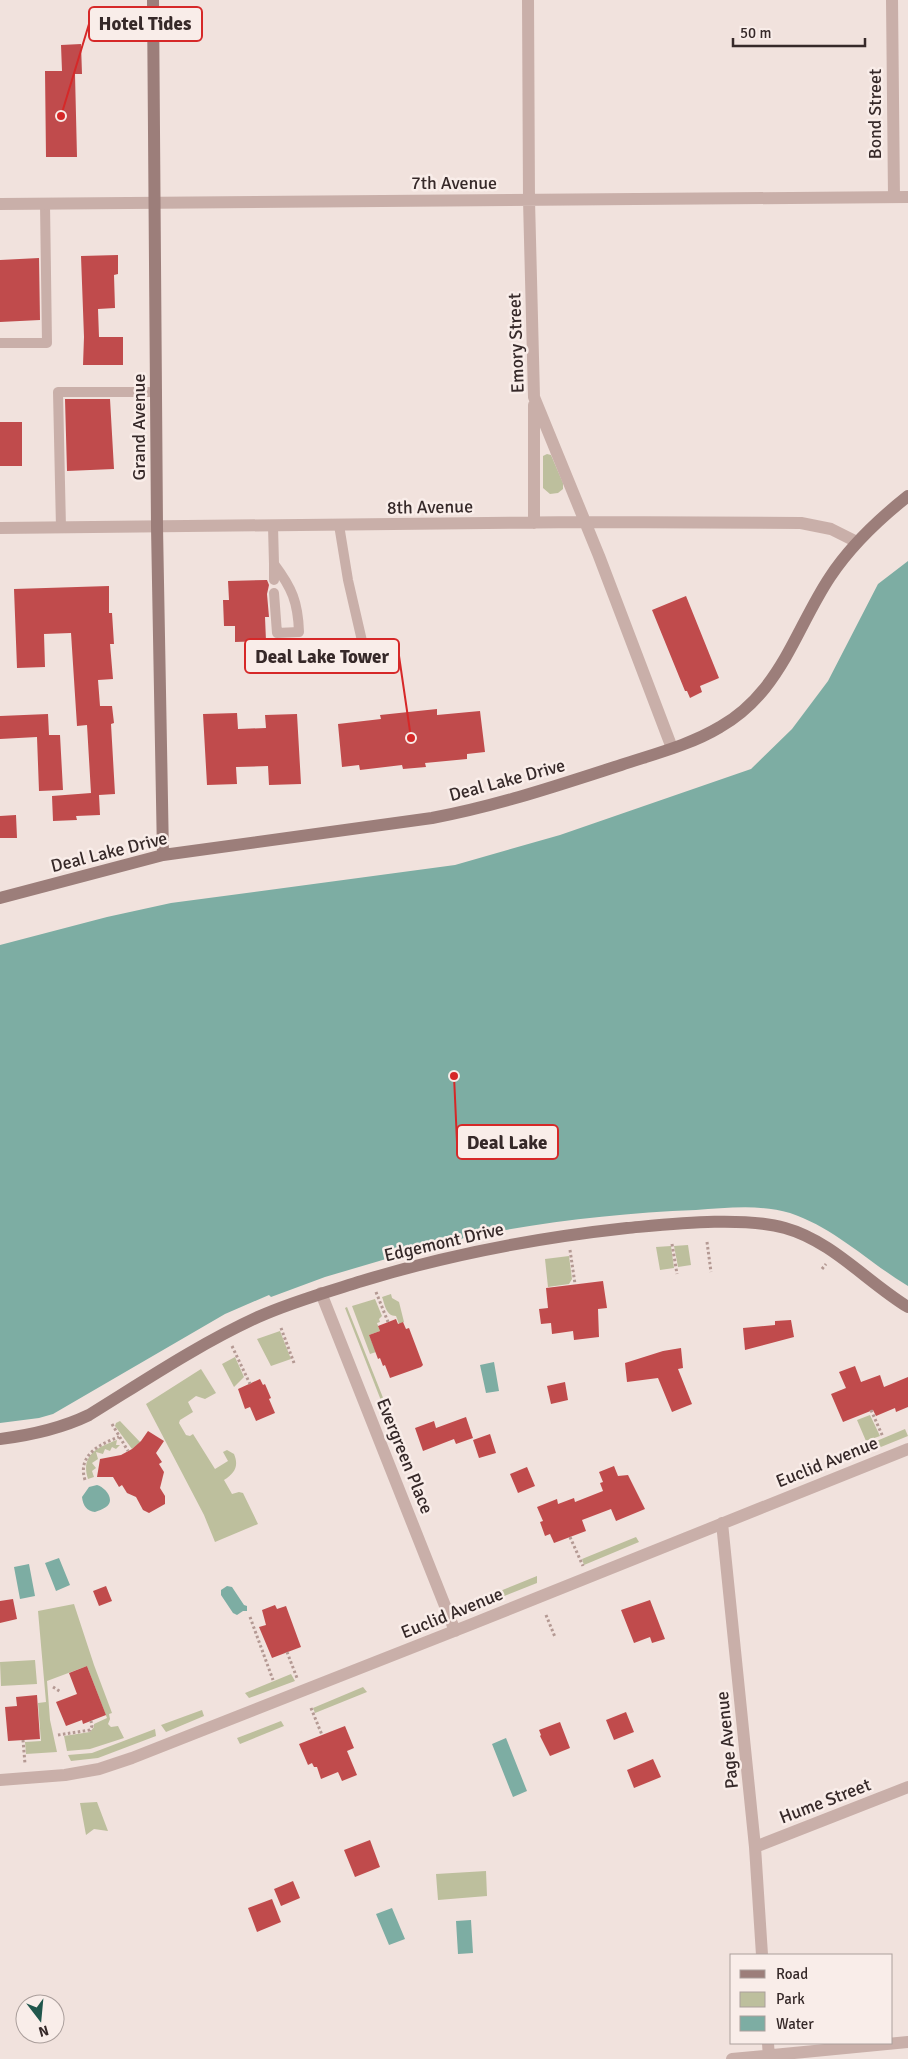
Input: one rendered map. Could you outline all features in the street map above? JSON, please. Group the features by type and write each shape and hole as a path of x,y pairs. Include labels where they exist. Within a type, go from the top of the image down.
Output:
{"street":[{"name":"Grand Avenue","path":"153,0 157,527 163,854"},
{"name":"Emory Street","path":"528,0 529,200 534,397 672,748"},
{"name":"Bond Street","path":"892,0 894,197"},
{"name":"7th Avenue","path":"0,204 908,197"},
{"path":"534,397 534,523"},
{"name":"Deal Lake Drive","path":"0,898 163,854 432,818 472,810 529,795 672,748 721,727 756,699 790,651 830,577 857,542 889,511 908,496"},
{"name":"8th Avenue","path":"0,528 584,522 801,523 831,529 857,542"},
{"name":"Edgemont Drive","path":"0,1438 30,1436 70,1424 89,1415 201,1346 260,1316 321,1294 440,1259 524,1242 643,1226 721,1222 761,1223 787,1229 816,1242 892,1297 908,1306"},
{"name":"Evergreen Place","path":"321,1294 455,1631"},
{"name":"Euclid Avenue","path":"0,1780 65,1775 99,1769 132,1758 455,1631 908,1449"},
{"name":"Page Avenue","path":"722,1523 755,1846 762,1954"},
{"name":"Hume Street","path":"755,1846 908,1787"},
{"path":"893,2044 908,2042"},
{"path":"768,2044 769,2058"},
{"path":"732,2059 769,2058 891,2044"}],"lane":[{"path":"0,343 47,343 45,204"},
{"path":"61,528 58,392 157,392"},
{"path":"339,525 348,580 368,667"},
{"path":"272,526 274,580"},
{"path":"274,564 286,580 298,609 299,632 277,633 274,593"}],"path":[{"path":"707,1242 711,1272"},
{"path":"672,1244 677,1274"},
{"path":"570,1250 576,1284"},
{"path":"376,1292 388,1322"},
{"path":"281,1328 294,1362"},
{"path":"232,1346 250,1384"},
{"path":"871,1410 883,1437"},
{"path":"112,1424 128,1451"},
{"path":"85,1480 84,1465 88,1455 100,1445 119,1437"},
{"path":"570,1537 587,1578"},
{"path":"546,1615 555,1637"},
{"path":"250,1617 273,1680"},
{"path":"258,1639 263,1637"},
{"path":"287,1652 297,1679"},
{"path":"53,1687 61,1692"},
{"path":"311,1708 322,1735"},
{"path":"58,1735 90,1730 92,1726 91,1721"},
{"path":"23,1740 25,1765"}],"green space":[{"path":"551,455 563,483 563,489 558,493 550,494 543,488 543,456"},
{"path":"688,1245 691,1265 678,1267 674,1246"},
{"path":"671,1246 674,1268 660,1270 656,1247"},
{"path":"569,1256 572,1279 569,1284 548,1287 545,1259"},
{"path":"391,1294 392,1298 399,1302 404,1322 399,1324 396,1316 388,1312 382,1297"},
{"path":"375,1299 382,1316 379,1319 380,1322 377,1323 380,1331 369,1335 376,1352 370,1354 352,1306"},
{"path":"347,1307 399,1438 396,1439 345,1308"},
{"path":"280,1331 291,1359 271,1366 257,1339"},
{"path":"235,1357 244,1377 234,1387 222,1364"},
{"path":"201,1369 216,1393 205,1399 196,1396 188,1402 193,1412 180,1420 179,1423 186,1435 190,1436 193,1434 215,1469 228,1461 223,1452 227,1450 234,1454 235,1469 224,1480 232,1494 243,1493 258,1524 215,1542 204,1515 146,1404"},
{"path":"870,1415 880,1436 866,1441 857,1420"},
{"path":"120,1421 140,1442 132,1449 115,1426"},
{"path":"905,1429 908,1436 871,1451 867,1445"},
{"path":"117,1440 116,1445 120,1445 116,1449 112,1447 110,1451 105,1449 103,1454 96,1452 98,1459 92,1463 96,1468 92,1471 94,1477 88,1479 86,1464 92,1453"},
{"path":"636,1537 639,1542 584,1565 582,1559"},
{"path":"537,1576 537,1583 474,1608 465,1605"},
{"path":"74,1604 112,1713 109,1714 108,1724 111,1727 118,1726 124,1738 90,1749 67,1751 64,1736 90,1732 94,1724 107,1718 87,1666 47,1681 50,1720 57,1752 26,1754 25,1742 41,1741 38,1703 46,1702 38,1611"},
{"path":"35,1660 37,1684 1,1686 0,1662"},
{"path":"291,1674 295,1681 249,1698 245,1693"},
{"path":"363,1687 367,1692 315,1713 313,1708"},
{"path":"202,1710 204,1716 166,1732 161,1725"},
{"path":"281,1721 284,1726 240,1744 237,1738"},
{"path":"155,1729 156,1736 98,1758 71,1761 68,1755 92,1753"},
{"path":"97,1802 108,1831 94,1829 86,1835 80,1803"},
{"path":"486,1871 487,1896 438,1900 436,1874"}],"water":[{"path":"908,561 908,1286 822,1227 806,1219 779,1210 743,1207 578,1219 462,1238 424,1247 386,1257 386,1259 325,1277 271,1297 269,1295 225,1314 53,1414 39,1418 0,1423 0,945 107,917 171,903 455,865 560,835 751,769 792,729 828,681 878,584"},
{"path":"494,1362 499,1391 486,1393 480,1365"},
{"path":"97,1485 106,1491 110,1501 106,1507 95,1512 86,1508 82,1497 89,1487"},
{"path":"59,1558 70,1585 56,1591 45,1563"},
{"path":"29,1564 35,1596 20,1599 14,1567"},
{"path":"227,1586 232,1587 244,1605 247,1606 247,1611 237,1615 233,1613 221,1595 221,1590"},
{"path":"506,1738 527,1791 513,1797 492,1744"},
{"path":"392,1908 405,1939 389,1945 376,1914"},
{"path":"471,1920 473,1953 458,1954 456,1921"}],"building":[{"path":"81,44 82,74 75,74 77,157 46,157 45,71 62,71 61,45"},
{"path":"118,255 118,274 114,275 115,308 98,309 99,337 123,337 123,365 83,365 84,337 81,256"},
{"path":"39,258 40,320 0,322 0,260"},
{"path":"65,399 110,399 114,469 67,471"},
{"path":"0,422 22,422 22,466 0,466"},
{"path":"267,580 269,585 267,594 269,617 265,617 266,641 235,642 235,626 224,626 223,600 229,600 228,581"},
{"path":"109,586 109,613 112,613 114,644 110,644 113,679 98,680 100,706 112,706 114,723 111,724 115,794 99,795 100,815 76,816 77,820 53,821 52,796 91,793 87,725 77,726 71,633 44,634 45,667 17,668 14,589"},
{"path":"686,596 719,678 700,686 702,692 690,698 687,691 685,691 652,610"},
{"path":"437,709 437,715 480,711 485,752 467,754 467,759 425,763 426,767 403,769 402,765 360,770 359,765 342,767 338,724 381,719 380,715"},
{"path":"237,713 238,729 266,728 265,715 297,714 301,784 269,785 268,766 236,767 237,784 207,785 203,714"},
{"path":"48,714 49,735 60,735 63,790 39,791 37,737 0,739 0,716"},
{"path":"16,815 17,838 0,838 0,816"},
{"path":"603,1281 607,1308 598,1309 599,1337 574,1340 573,1331 552,1334 551,1323 541,1324 539,1309 548,1308 546,1288"},
{"path":"396,1319 398,1324 403,1322 406,1329 409,1328 423,1365 390,1378 385,1365 383,1366 380,1358 378,1359 369,1335 380,1331 378,1326"},
{"path":"791,1320 794,1337 745,1350 743,1328 775,1325 775,1321"},
{"path":"681,1348 683,1368 678,1369 692,1404 672,1412 658,1378 627,1382 625,1363 663,1351"},
{"path":"855,1366 861,1382 880,1375 884,1387 908,1377 908,1407 896,1412 895,1408 876,1416 873,1410 843,1422 831,1394 846,1388 839,1372"},
{"path":"260,1379 263,1385 265,1384 275,1413 256,1421 250,1407 245,1409 238,1389"},
{"path":"565,1382 568,1400 551,1404 547,1386"},
{"path":"466,1417 473,1438 456,1444 454,1439 423,1451 415,1428 434,1421 436,1428"},
{"path":"148,1431 164,1441 156,1453 162,1462 159,1464 164,1472 160,1488 165,1496 165,1504 149,1513 143,1510 136,1497 127,1493 122,1485 119,1487 113,1477 97,1477 100,1459 121,1455 132,1449"},
{"path":"490,1434 496,1453 479,1458 473,1440"},
{"path":"614,1466 618,1476 628,1475 645,1509 616,1521 611,1509 582,1520 586,1531 554,1543 550,1534 545,1536 540,1522 543,1521 537,1507 557,1499 558,1504 574,1498 575,1502 603,1491 600,1483 603,1482 599,1472"},
{"path":"527,1467 535,1486 518,1493 510,1474"},
{"path":"106,1586 112,1601 99,1606 93,1591"},
{"path":"13,1599 17,1619 0,1623 0,1601"},
{"path":"650,1600 665,1639 652,1643 650,1637 634,1643 621,1610"},
{"path":"275,1605 277,1609 286,1606 301,1647 272,1658 259,1627 266,1625 262,1610"},
{"path":"87,1666 106,1715 83,1724 82,1720 66,1726 56,1702 77,1694 69,1673"},
{"path":"37,1695 40,1739 8,1741 5,1707 17,1706 16,1697"},
{"path":"626,1712 634,1732 614,1740 606,1720"},
{"path":"560,1722 570,1748 550,1756 539,1730"},
{"path":"345,1726 354,1748 347,1751 357,1775 342,1781 338,1772 321,1779 317,1767 314,1767 312,1763 308,1765 299,1744"},
{"path":"653,1759 661,1777 634,1788 627,1770"},
{"path":"370,1840 380,1867 355,1877 344,1850"},
{"path":"293,1881 300,1898 281,1906 274,1889"},
{"path":"272,1899 281,1922 257,1932 248,1908"}],"place":[{"name":"Hotel Tides","path":"61,116"},
{"name":"Deal Lake Tower","path":"411,738"},
{"name":"Deal Lake","path":"454,1076"}]}
